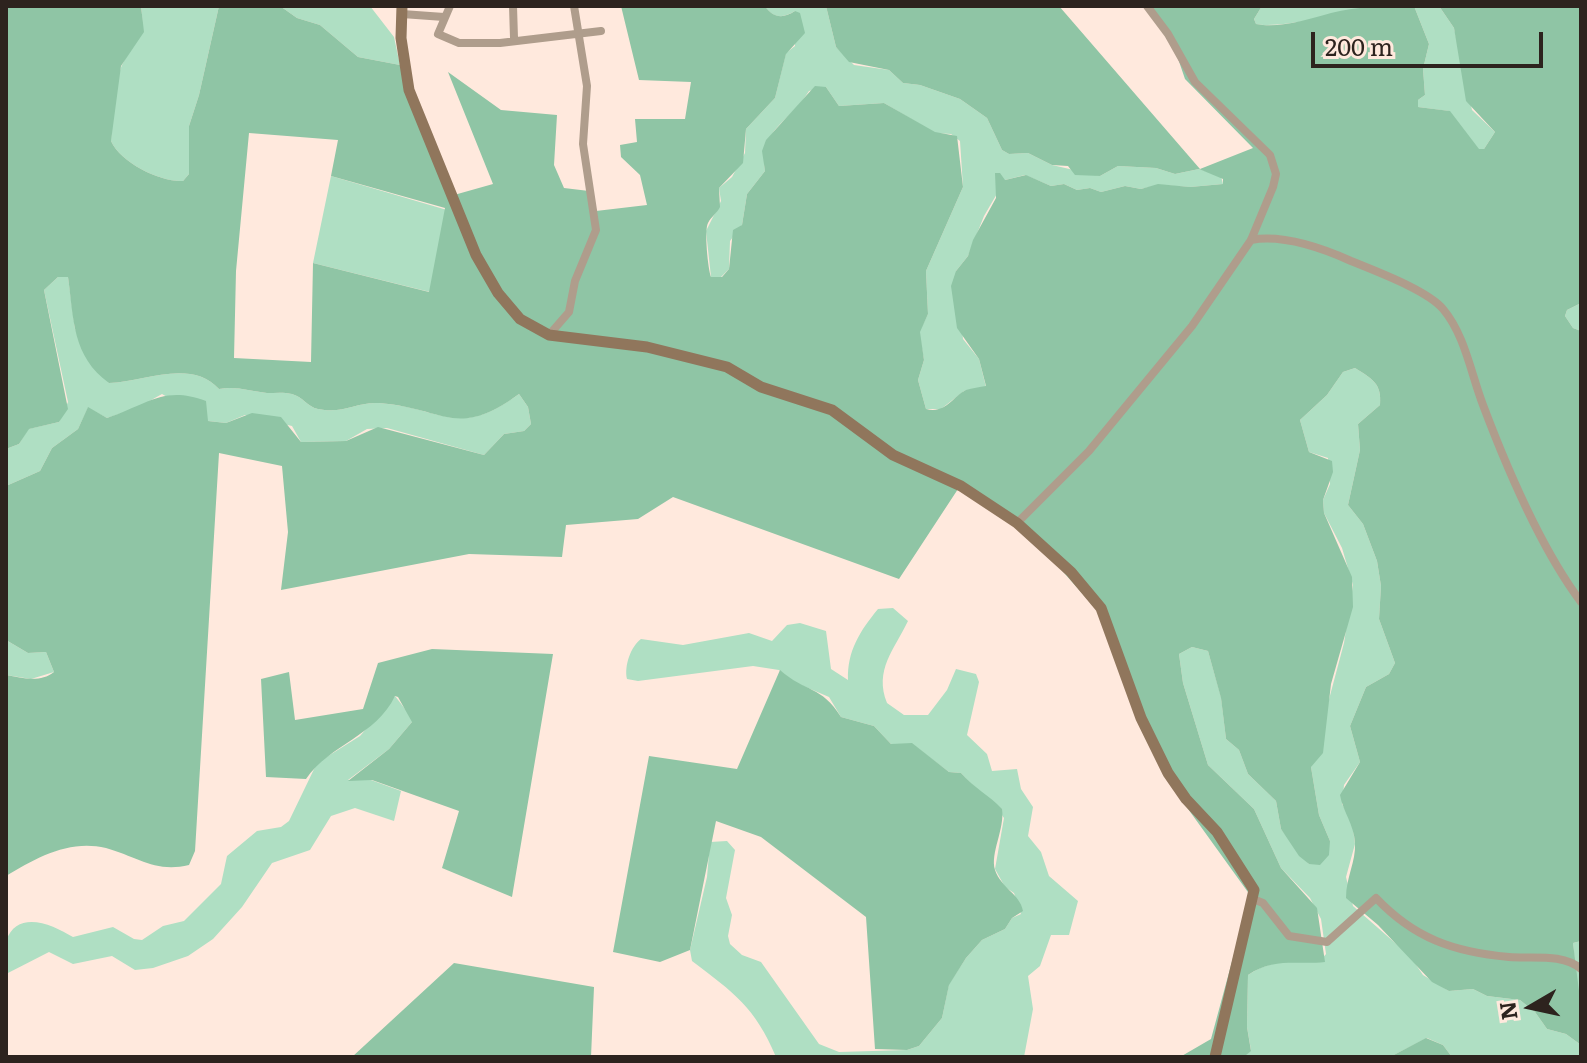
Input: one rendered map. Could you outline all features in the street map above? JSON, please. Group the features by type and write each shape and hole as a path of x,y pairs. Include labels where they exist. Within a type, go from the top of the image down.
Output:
{"street":[{"path":"450,6 438,34 459,43 500,43 514,38 580,36 601,31"},
{"path":"513,6 514,38"},
{"path":"549,335 569,312 575,281 596,230 583,144 587,86 574,6"},
{"path":"1017,523 1089,451 1192,326 1251,240 1273,187 1275,164 1270,155 1195,82 1160,21 1147,6"},
{"path":"444,17 402,10 405,78 476,255 498,293 520,319 549,335 647,347 727,367 761,387 832,410 893,455 961,486 1017,523 1071,572 1101,608 1141,718 1168,773 1217,832 1252,886 1253,899 1215,1057"},
{"path":"1251,240 1293,242 1329,251 1442,308 1466,356 1483,406 1516,480 1562,576 1581,602"},
{"path":"1253,899 1263,903 1289,936 1327,942 1376,898 1400,923 1435,942 1507,957 1561,959 1581,969"}],"green space":[{"path":"6,6 141,6 144,32 121,66 111,141 123,157 153,175 183,181 189,174 189,126 219,6 280,6 297,18 320,25 358,57 400,65 454,195 493,184 448,72 501,110 557,115 554,165 564,188 589,191 596,211 647,205 640,175 621,157 620,145 637,142 635,119 685,119 691,82 639,80 621,6 765,6 778,16 795,11 800,13 805,33 786,54 775,98 746,129 743,163 719,188 720,207 707,227 711,277 722,277 729,269 733,230 742,225 747,194 765,171 762,151 766,140 815,86 826,87 839,106 884,103 935,132 957,136 963,187 926,271 928,314 920,332 924,360 918,380 926,409 933,410 944,407 966,390 986,386 979,359 957,328 951,286 996,198 995,173 1000,173 1005,180 1026,175 1051,186 1064,184 1077,190 1090,188 1101,192 1125,186 1141,189 1158,184 1190,187 1223,184 1223,179 1199,169 1175,174 1156,168 1118,166 1100,176 1075,175 1068,166 1052,165 1028,153 1009,154 1002,150 987,118 960,99 920,85 903,83 889,70 849,62 836,47 826,6 1059,6 1200,169 1253,148 1185,79 1169,32 1146,6 1262,6 1254,19 1256,24 1274,25 1351,9 1414,6 1429,44 1423,69 1425,95 1418,100 1418,107 1450,111 1479,149 1484,149 1495,132 1466,101 1454,28 1439,6 1581,6 1581,303 1567,310 1565,316 1573,328 1581,331 1581,941 1573,943 1581,1007 1581,1045 1566,1034 1547,1029 1535,1012 1520,1000 1487,996 1473,989 1449,991 1432,982 1378,925 1346,898 1355,843 1340,795 1360,762 1350,726 1366,687 1389,674 1395,663 1379,619 1381,586 1377,561 1363,524 1348,505 1360,450 1358,424 1380,405 1377,387 1355,368 1343,372 1327,395 1300,420 1309,452 1332,461 1333,472 1323,500 1324,513 1352,577 1353,607 1331,684 1323,753 1311,767 1319,815 1330,841 1329,855 1320,865 1309,864 1299,856 1281,829 1276,801 1248,774 1239,750 1226,739 1221,698 1208,651 1192,647 1179,654 1183,683 1208,765 1254,809 1281,868 1317,908 1325,962 1276,964 1248,975 1247,1027 1251,1051 1244,1057 1180,1057 1211,1039 1250,895 1178,795 1102,616 1036,541 958,489 899,579 673,497 638,519 566,525 562,557 469,554 281,590 288,532 282,466 219,453 195,851 189,865 156,866 106,848 79,846 53,852 6,876 6,675 37,679 54,672 46,652 28,653 6,640 6,486 40,471 52,448 78,429 88,407 107,418 155,399 178,395 206,401 208,421 226,423 252,413 281,417 301,442 346,441 378,427 484,455 504,434 524,431 531,424 528,407 519,394 480,416 450,418 379,403 335,410 318,409 292,394 219,389 208,380 181,373 109,383 81,349 68,277 58,277 44,290 68,409 59,422 29,429 19,444 6,449","holes":["249,133 338,140 331,176 445,208 429,292 313,263 311,362 234,358 236,271"]},
{"path":"141,6 219,6 189,126 189,174 183,181 142,170 123,157 111,141 118,80 122,65 141,32"},
{"path":"280,6 370,6 394,37 400,65 358,57 320,25 297,18"},
{"path":"765,6 826,6 836,47 854,65 889,70 903,83 920,85 960,99 987,118 1002,150 1009,154 1028,153 1052,165 1100,176 1118,166 1156,168 1175,174 1199,169 1221,176 1223,184 1190,187 1158,185 1141,189 1125,186 1101,192 1090,188 1077,190 1064,184 1051,186 1025,175 1005,180 984,216 968,256 956,271 963,339 979,359 986,387 964,391 941,409 926,409 918,380 924,360 919,332 928,314 926,271 963,187 960,141 951,134 935,133 884,103 839,106 826,87 809,91 771,135 764,157 765,171 747,194 742,225 730,241 729,269 721,277 711,277 706,231 721,201 719,188 732,177 745,153 746,129 775,98 786,53 795,46 795,11 778,16"},
{"path":"1262,6 1374,6 1332,16 1266,25 1256,24 1254,19"},
{"path":"1414,6 1439,6 1454,28 1472,110 1495,132 1484,149 1478,149 1449,111 1418,107 1418,100 1425,95 1423,69 1429,44"},
{"path":"331,176 447,210 430,292 313,263"},
{"path":"58,277 68,277 75,329 109,383 181,373 208,380 219,389 292,394 318,409 335,410 379,403 465,418 498,408 519,394 528,407 531,424 524,431 504,434 484,455 387,428 367,429 346,441 301,442 292,426 245,415 226,423 208,421 162,394 137,408 107,418 88,408 78,429 52,448 40,471 6,486 6,449 19,444 28,429 59,422 68,402 44,290"},
{"path":"1581,303 1581,331 1573,328 1565,316 1567,310"},
{"path":"1355,368 1377,387 1380,405 1358,424 1360,450 1348,505 1363,524 1377,561 1381,586 1379,619 1395,663 1389,674 1366,687 1350,726 1360,762 1344,785 1342,804 1352,821 1355,844 1346,877 1353,906 1410,956 1423,975 1449,991 1473,989 1487,996 1520,1000 1535,1012 1547,1029 1566,1034 1581,1045 1581,1057 1452,1057 1443,1045 1427,1038 1390,1057 1244,1057 1251,1050 1247,1027 1248,975 1282,962 1319,962 1326,954 1321,919 1310,898 1281,868 1254,809 1208,765 1183,683 1179,654 1192,647 1208,651 1221,697 1226,739 1239,750 1248,774 1276,801 1281,829 1309,864 1330,841 1319,815 1311,767 1344,643 1353,585 1342,548 1324,513 1323,500 1330,484 1328,458 1309,452 1300,420 1327,395 1343,372"},
{"path":"893,608 908,621 884,670 887,703 904,715 928,715 947,690 956,669 976,674 979,682 967,735 987,754 992,771 1017,769 1021,789 1033,807 1028,836 1041,852 1049,876 1078,901 1069,935 1051,935 1040,966 1028,976 1033,1009 1024,1057 776,1057 760,1025 742,1002 692,961 690,950 707,877 710,842 727,841 735,850 726,898 732,915 728,936 730,944 742,955 761,962 819,1044 839,1052 907,1050 919,1046 942,1018 949,984 966,958 982,940 1005,929 1012,918 1021,914 1014,893 1005,887 995,869 1004,818 961,773 949,772 912,744 891,744 874,726 841,717 829,697 794,682 779,670 753,666 638,681 627,679 629,657 641,639 683,645 749,633 772,641 787,625 800,623 826,631 831,669 848,680 852,651 860,633 878,609"},
{"path":"6,640 28,653 46,652 54,672 31,679 6,675"},
{"path":"432,649 553,654 512,897 442,868 459,811 372,780 348,781 389,749 412,722 398,697 395,696 387,710 365,731 327,757 306,779 266,777 261,679 289,672 295,720 363,709 378,663"},
{"path":"780,670 827,699 841,717 874,726 891,744 912,743 949,772 961,773 1002,809 994,856 995,870 1023,911 1012,918 1005,929 982,940 966,958 949,985 942,1018 919,1046 907,1050 875,1049 866,917 761,837 716,821 690,950 660,962 613,952 649,756 737,769"},
{"path":"395,696 412,722 389,749 348,780 371,780 401,791 394,821 355,808 331,816 310,850 272,863 242,907 213,939 188,956 153,968 135,970 112,956 73,964 49,952 6,974 6,941 11,931 26,922 45,924 73,937 113,927 142,940 163,926 184,921 221,884 227,856 257,831 281,827 289,821 317,763 360,736"},
{"path":"1581,941 1581,1007 1579,1007 1573,943"},
{"path":"454,963 594,987 591,1057 352,1057"},
{"path":"1426,1038 1443,1045 1452,1057 1390,1057"}]}
